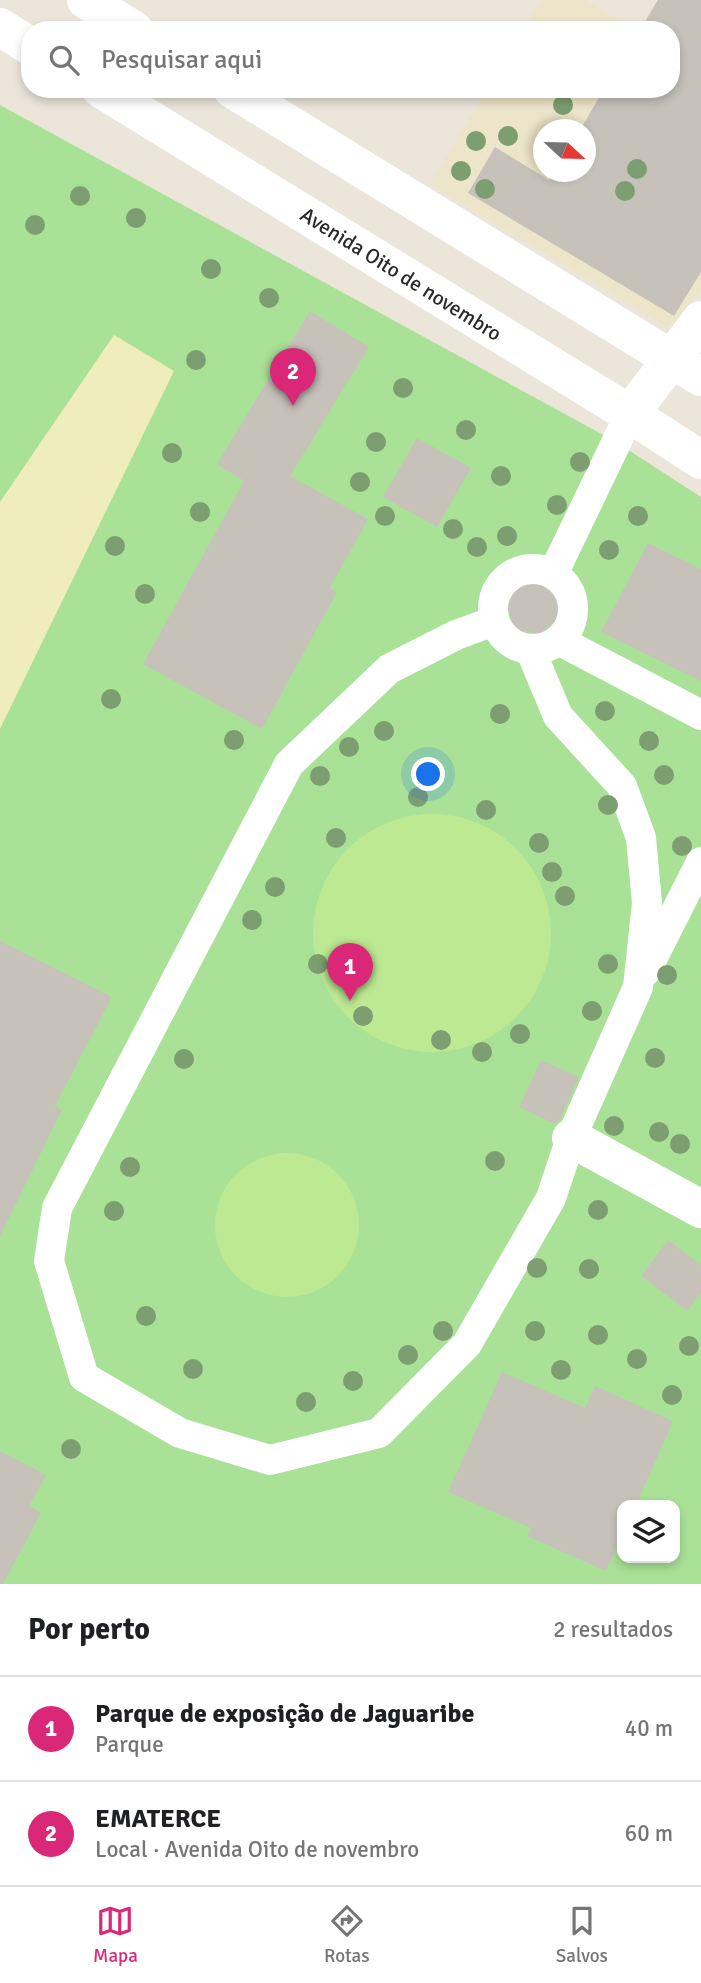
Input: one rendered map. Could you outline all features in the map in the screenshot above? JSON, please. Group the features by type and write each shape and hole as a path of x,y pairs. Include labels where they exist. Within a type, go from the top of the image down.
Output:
{"main road":[{"path":"86,0 120,21"},
{"path":"0,27 21,40"},
{"name":"Avenida Oito de novembro","path":"116,98 699,454"},
{"path":"247,98 686,367"},
{"path":"630,414 686,367 701,320"},
{"path":"571,1138 701,1209"}],"street":[{"path":"553,574 630,414"},
{"path":"537,568 553,574 565,583 572,597 573,614 568,628 558,640 545,647 530,649 515,645 503,635 494,621 493,605 497,589 508,577 522,570 537,568"},
{"path":"494,621 456,635 390,669 289,764 57,1208 49,1262 84,1377 180,1433 270,1460 379,1433 467,1343 551,1198 571,1138 638,988 701,862"},
{"path":"558,640 701,715"},
{"path":"530,649 558,716 622,786 641,838 647,903 638,988"}],"shaded area":[{"path":"541,0 585,0 620,21 528,21"},
{"path":"657,0 662,0 701,24 701,292 682,316 666,326 430,184 482,98 680,98 680,21 644,21"}],"green space":[{"path":"0,105 616,442 701,497 701,1584 0,1584"},
{"path":"420,814 444,814 467,819 488,828 508,841 524,857 546,898 551,933 549,956 542,979 524,1009 508,1025 467,1047 444,1052 420,1052 397,1047 376,1038 356,1025 340,1009 318,968 313,945 313,921 318,898 327,877 340,857 356,841 397,819"},
{"path":"287,1153 315,1159 338,1174 353,1197 359,1225 353,1253 338,1276 315,1291 287,1297 259,1291 236,1276 221,1253 215,1225 221,1197 236,1174 259,1159"}],"sand":[{"path":"114,335 174,371 0,729 0,502"}],"building":[{"path":"658,0 701,0 701,272 674,316 468,193 495,147 533,170 533,182 596,182 596,119 586,119 599,98 680,98 680,21 645,21"},
{"path":"310,311 369,347 290,476 368,519 330,588 337,592 262,729 143,664 244,481 217,464"},
{"path":"417,438 471,468 437,527 383,497"},
{"path":"648,543 701,569 701,681 601,632"},
{"path":"537,580 545,589 559,594 569,621 549,625 541,636 532,632 519,636 510,627 511,616 504,603 514,587 523,582"},
{"path":"0,941 112,997 55,1106 62,1110 0,1236"},
{"path":"541,1060 579,1077 560,1119 555,1124 519,1107"},
{"path":"668,1240 701,1265 701,1293 687,1311 641,1276"},
{"path":"502,1372 585,1408 595,1386 673,1421 638,1500 617,1500 617,1547 606,1571 527,1536 531,1528 448,1492"},
{"path":"0,1451 46,1475 29,1506 41,1513 3,1584 0,1584"}],"place":[{"name":"EMATERCE","path":"293,406"},
{"name":"Parque de exposição de Jaguaribe","path":"350,1001"}]}
